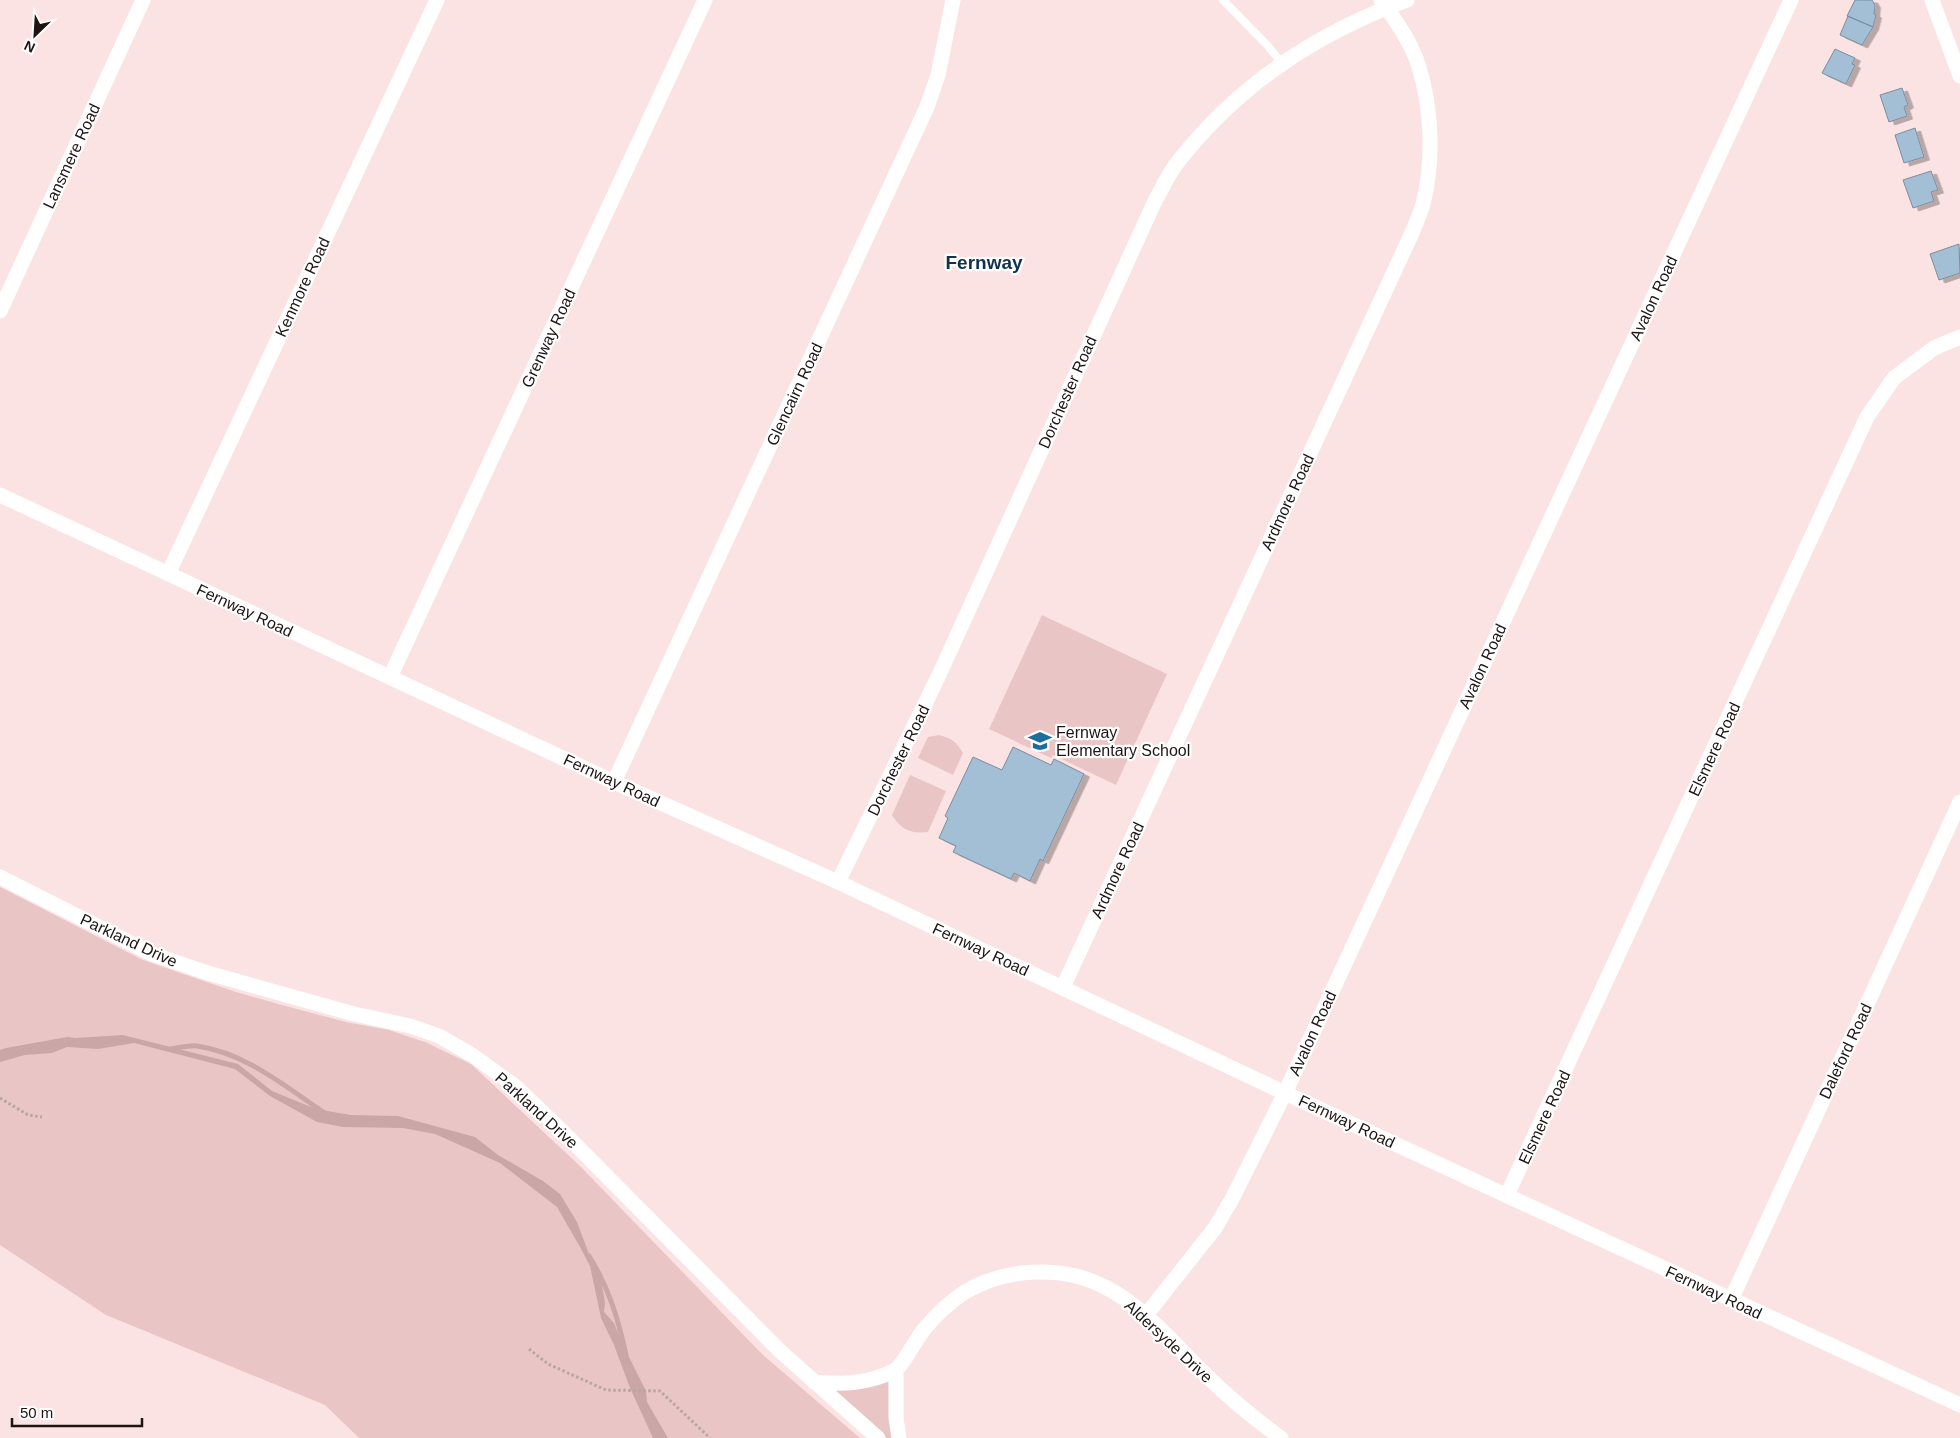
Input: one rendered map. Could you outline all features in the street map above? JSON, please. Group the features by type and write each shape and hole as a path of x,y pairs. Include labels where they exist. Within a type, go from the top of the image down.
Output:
{"street":[{"name":"Lansmere Road","path":"0,311 143,0"},
{"name":"Kenmore Road","path":"168,574 437,0"},
{"name":"Grenway Road","path":"390,677 705,0"},
{"name":"Glencairn Road","path":"614,782 927,107 938,75 953,0"},
{"name":"Dorchester Road","path":"838,882 939,675 1154,203 1176,165 1204,131 1234,101 1269,71 1319,39 1383,4 1407,0"},
{"name":"Avalon Road","path":"1146,1315 1215,1228 1232,1199 1285,1093 1791,0"},
{"path":"1932,0 1960,76"},
{"name":"Ardmore Road","path":"1063,987 1408,242 1423,204 1430,144 1429,117 1425,91 1418,62 1383,4"},
{"name":"Elsmere Road","path":"1507,1195 1867,417 1894,378 1934,348 1960,337"},
{"name":"Fernway Road","path":"0,495 614,782 838,882 1730,1300 1958,1399"},
{"name":"Daleford Road","path":"1730,1300 1960,802"},
{"name":"Parkland Drive","path":"0,877 152,954 226,978 354,1014 410,1026 439,1036 472,1055 515,1086 780,1351 878,1438"},
{"name":"Aldersyde Drive","path":"896,1369 925,1328 947,1306 965,1292 988,1281 1015,1274 1044,1272 1072,1275 1103,1285 1146,1315 1208,1376 1281,1438"},
{"path":"814,1382 837,1384 861,1382 896,1369 896,1418 899,1438"}],"lane":[{"path":"1223,0 1261,38 1282,63"}],"path":[{"path":"0,1098 28,1114 42,1117"},
{"path":"529,1349 548,1364 606,1390 660,1391 710,1438"}],"shaded area":[{"path":"1042,615 1167,674 1116,785 1053,755 1051,758 989,729"},
{"path":"939,735 953,741 963,753 953,775 918,758 928,737"},
{"path":"910,775 946,791 928,832 907,830 892,815"},
{"path":"0,887 143,960 236,992 346,1022 389,1030 425,1042 471,1064 581,1167 763,1355 860,1438 359,1438 325,1405 106,1315 0,1245"},
{"path":"123,1035 238,1064 272,1091 316,1109 351,1115 398,1116 475,1137 498,1155 543,1181 560,1194 577,1222 592,1262 600,1275 605,1302 604,1312 614,1323 646,1391 647,1402 668,1438 653,1438 601,1318 590,1266 557,1207 500,1163 435,1134 403,1128 343,1127 317,1122 270,1096 235,1069 134,1043 98,1049 67,1047 52,1053 25,1055 0,1062 0,1050 6,1048 67,1037"},
{"path":"896,1369 899,1438 878,1438 814,1382"}],"building":[{"path":"1855,0 1872,0 1875,5 1874,14 1876,15 1873,27 1847,16"},
{"path":"1848,16 1873,27 1862,45 1840,35"},
{"path":"1835,49 1855,58 1852,64 1855,65 1846,84 1822,73"},
{"path":"1902,88 1908,105 1904,107 1907,116 1889,122 1880,95"},
{"path":"1915,128 1924,157 1904,163 1895,135"},
{"path":"1931,171 1938,190 1931,192 1934,201 1913,208 1903,180"},
{"path":"1959,244 1960,273 1939,280 1930,254"},
{"path":"1013,747 1051,765 1054,759 1084,774 1043,861 1040,859 1030,881 1014,873 1011,879 953,852 956,846 939,838 948,818 945,816 973,757 1002,770"}],"waterway":[{"path":"170,1049 197,1046 215,1050 249,1063 281,1082 326,1114"},
{"path":"589,1256 612,1304 626,1355"}],"place":[{"name":"Fernway Elementary School","path":"1040,741"}],"district":[{"name":"Fernway","path":"984,262"}]}
